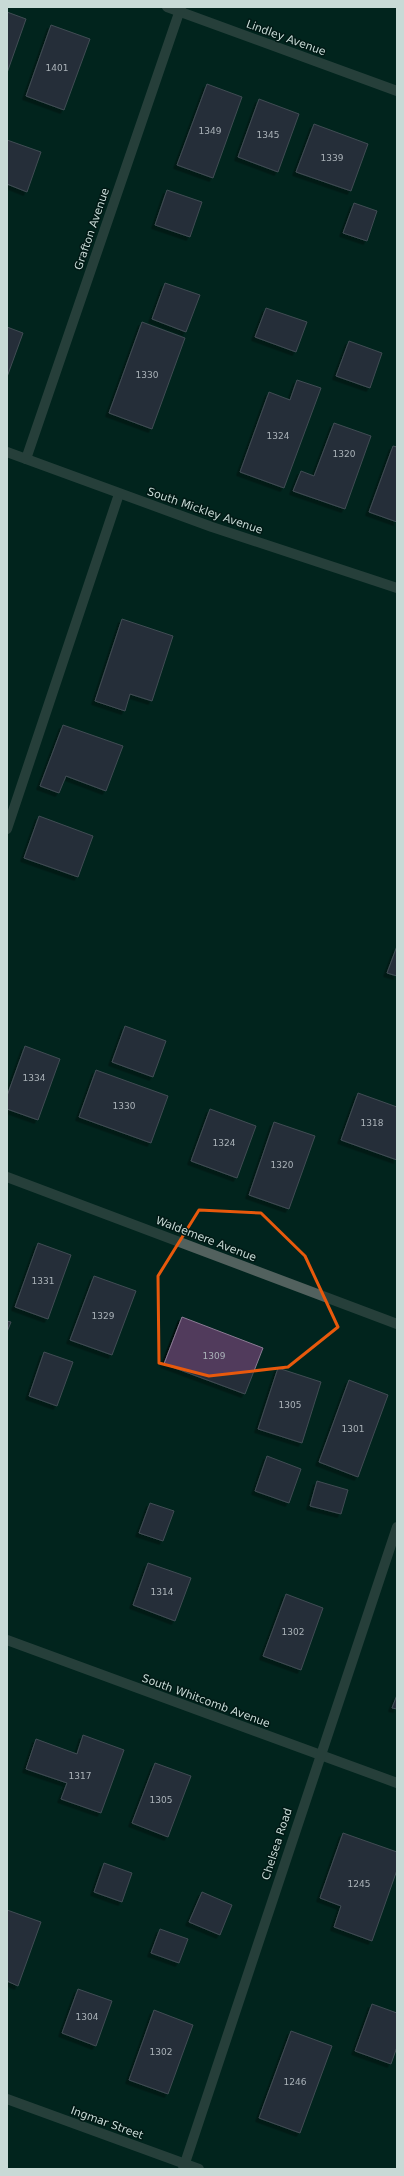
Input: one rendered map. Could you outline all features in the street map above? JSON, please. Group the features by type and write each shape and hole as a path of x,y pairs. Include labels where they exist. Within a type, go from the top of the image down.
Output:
{"street":[{"name":"Lindley Avenue","path":"167,7 180,9 397,91"},
{"name":"Grafton Avenue","path":"26,459 180,9"},
{"name":"South Mickley Avenue","path":"7,452 119,494 397,588"},
{"path":"7,829 119,494"},
{"name":"Waldemere Avenue","path":"7,1177 397,1324"},
{"name":"Chelsea Road","path":"184,2166 319,1755 397,1527"},
{"name":"South Whitcomb Avenue","path":"7,1640 397,1783"},
{"name":"Ingmar Street","path":"7,2099 184,2166 199,2169"}],"highlighted area":[{"path":"199,1210 261,1213 305,1256 338,1327 288,1367 209,1376 159,1363 158,1276"}],"building":[{"path":"7,12 26,19 7,73"},
{"path":"51,25 90,39 64,110 26,96"},
{"path":"207,84 242,97 213,178 177,165"},
{"path":"259,99 299,114 278,172 238,157"},
{"path":"314,124 368,144 351,191 296,172"},
{"path":"7,140 41,152 27,192 7,184"},
{"path":"167,190 202,202 190,237 155,225"},
{"path":"354,203 377,211 367,241 343,233"},
{"path":"165,283 200,295 186,332 152,319"},
{"path":"266,308 307,322 296,352 255,337"},
{"path":"142,322 185,338 152,429 109,413"},
{"path":"7,327 23,333 7,377"},
{"path":"349,341 382,353 370,388 336,376"},
{"path":"297,380 321,388 284,488 240,472 269,392 290,400"},
{"path":"334,423 371,436 345,509 293,491 301,471 314,476"},
{"path":"393,446 397,447 397,522 369,512"},
{"path":"122,619 173,636 152,701 130,694 125,711 95,701"},
{"path":"63,725 123,746 106,791 66,776 59,793 40,786"},
{"path":"39,816 93,836 78,877 24,858"},
{"path":"397,946 397,976 387,973"},
{"path":"125,1026 166,1041 153,1077 112,1062"},
{"path":"25,1046 60,1059 38,1120 7,1109 7,1096"},
{"path":"96,1070 168,1096 151,1143 79,1117"},
{"path":"358,1093 397,1107 397,1160 341,1140"},
{"path":"210,1109 256,1126 237,1178 191,1161"},
{"path":"274,1122 315,1136 289,1209 249,1195"},
{"path":"38,1243 71,1255 48,1319 15,1307"},
{"path":"94,1276 136,1291 112,1355 70,1340"},
{"path":"182,1317 263,1348 245,1394 164,1364"},
{"path":"7,1321 11,1322 7,1332"},
{"path":"44,1352 73,1362 57,1406 29,1396"},
{"path":"278,1368 321,1382 302,1443 258,1429"},
{"path":"349,1380 388,1395 358,1477 319,1462"},
{"path":"267,1456 301,1469 289,1503 255,1491"},
{"path":"317,1481 348,1490 341,1514 310,1506"},
{"path":"150,1503 174,1511 163,1541 139,1533"},
{"path":"148,1563 191,1578 175,1621 133,1605"},
{"path":"286,1594 323,1608 301,1670 263,1656"},
{"path":"397,1695 397,1709 392,1708"},
{"path":"83,1735 124,1750 101,1813 61,1799 67,1783 26,1769 36,1739 77,1754"},
{"path":"155,1763 191,1776 168,1837 132,1823"},
{"path":"343,1833 397,1852 397,1870 372,1941 334,1927 341,1906 320,1898"},
{"path":"104,1863 132,1873 122,1902 94,1892"},
{"path":"202,1892 232,1905 220,1935 189,1922"},
{"path":"7,1910 41,1922 18,1986 7,1981"},
{"path":"160,1929 188,1939 179,1963 151,1953"},
{"path":"78,1989 112,2001 96,2046 62,2033"},
{"path":"372,2004 397,2013 397,2047 391,2064 355,2051"},
{"path":"154,2010 193,2025 168,2094 129,2080"},
{"path":"291,2031 332,2046 300,2133 259,2118"}]}
